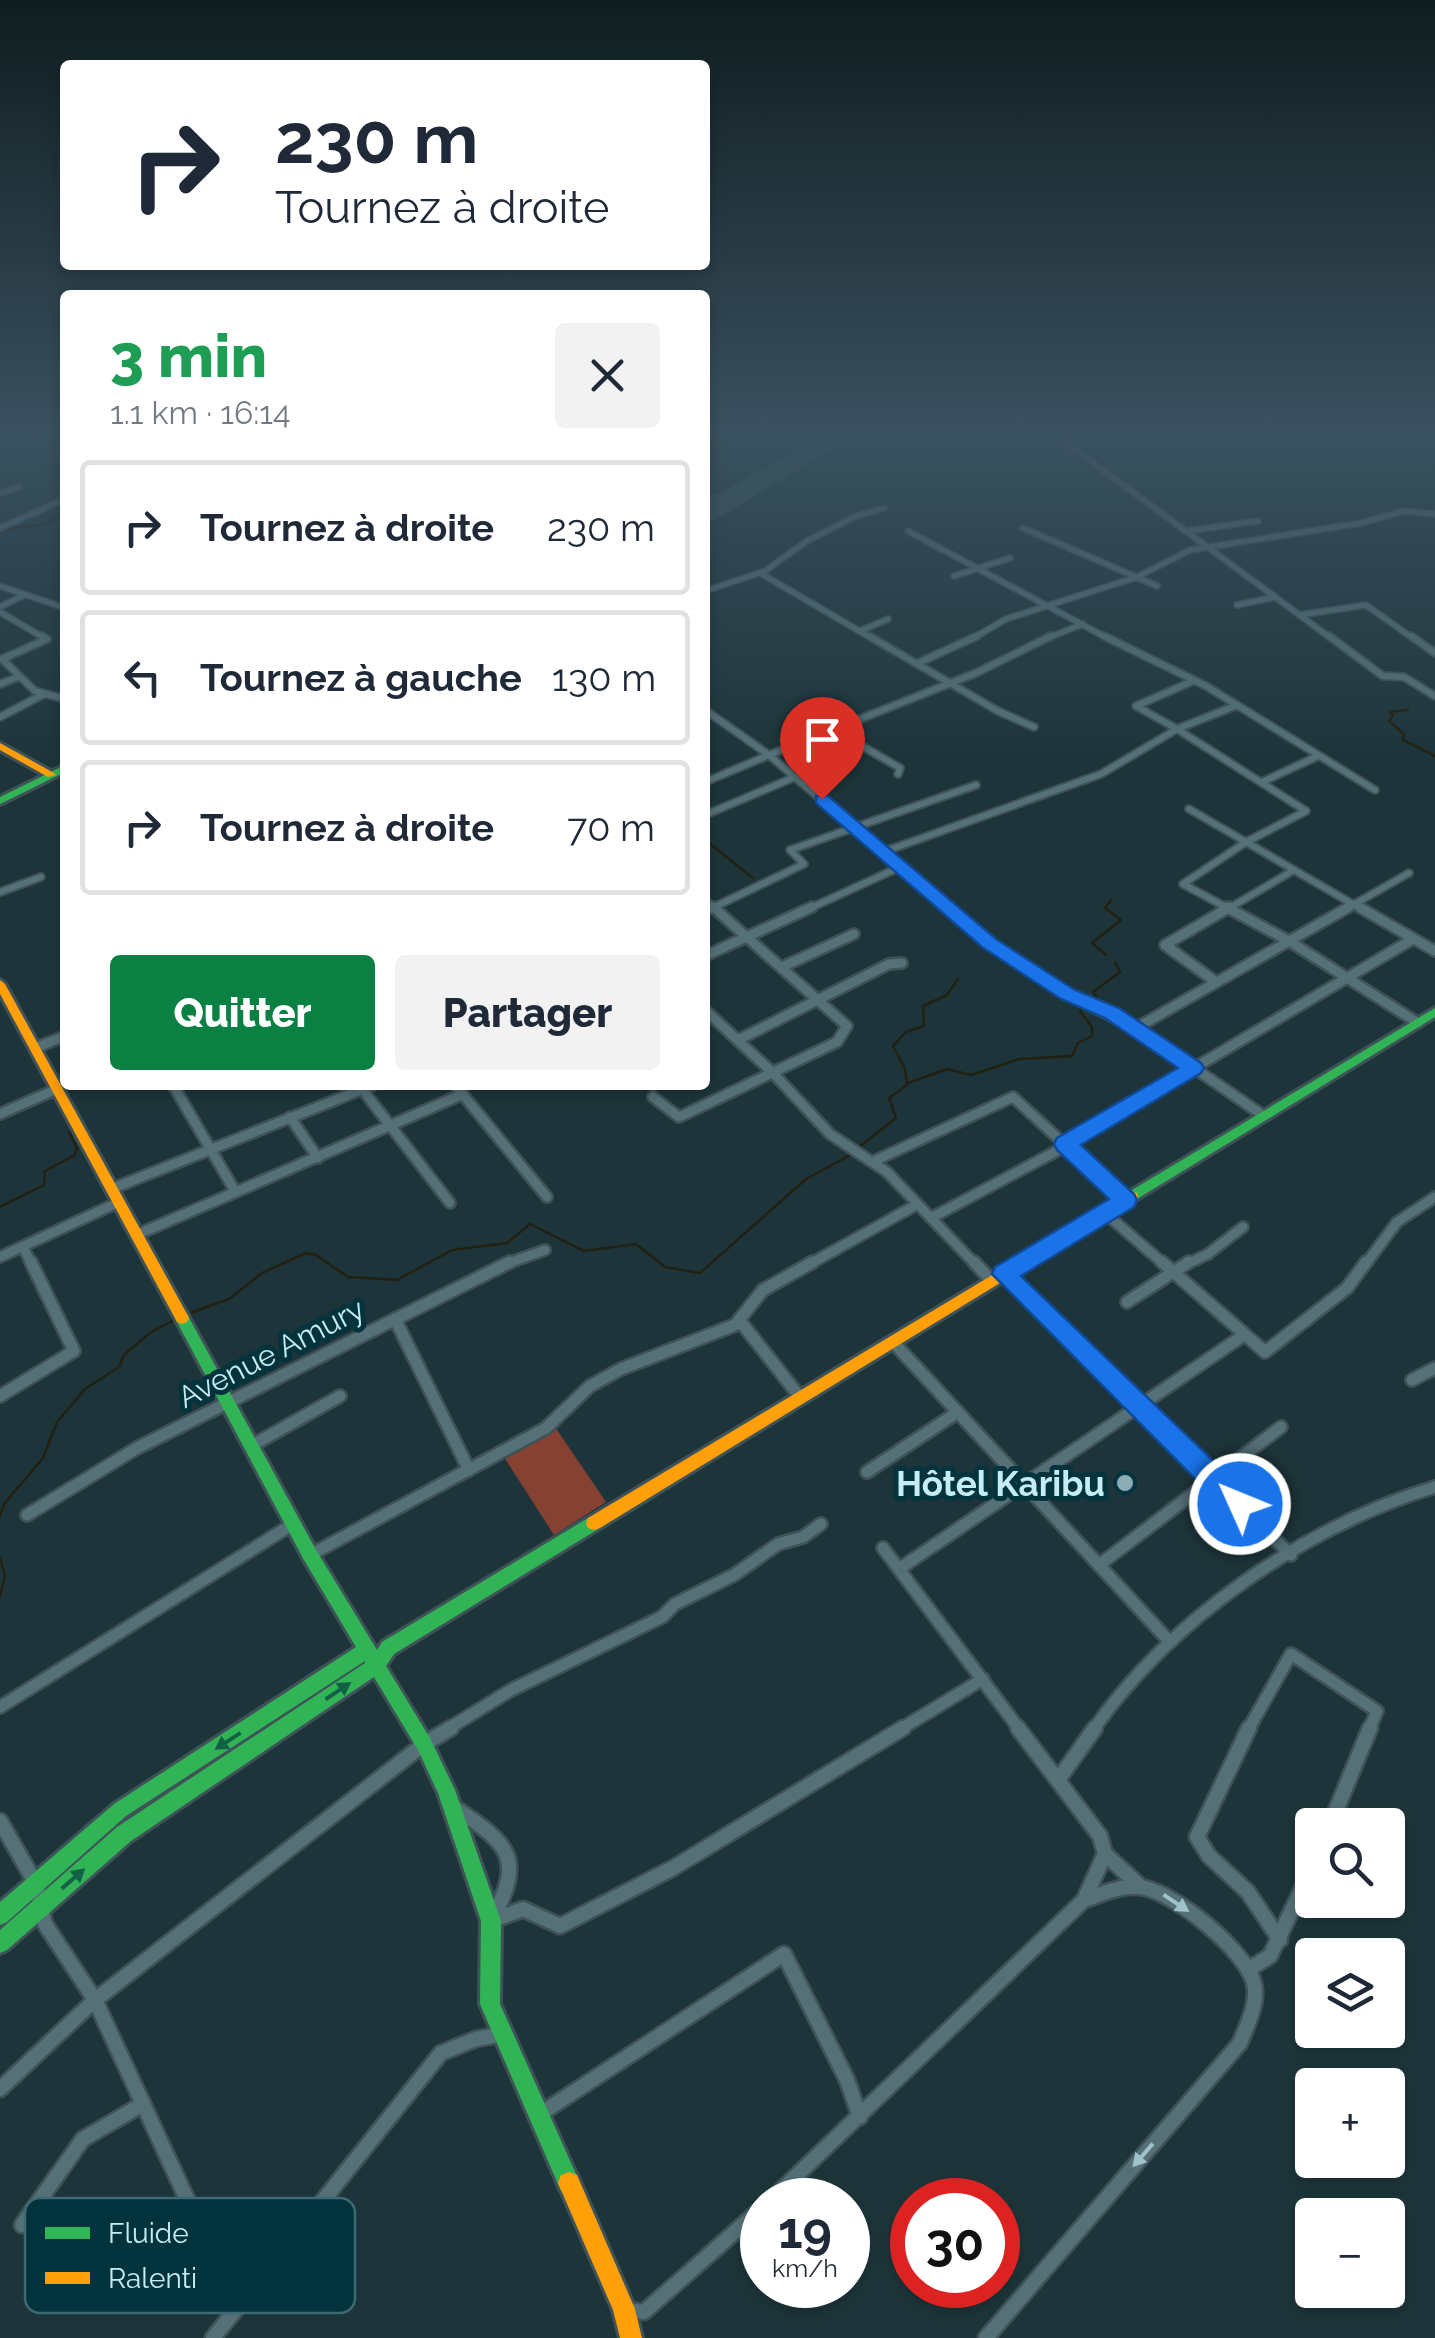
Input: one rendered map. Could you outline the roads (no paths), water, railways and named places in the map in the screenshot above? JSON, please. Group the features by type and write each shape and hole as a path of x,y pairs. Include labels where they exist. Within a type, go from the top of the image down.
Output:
{"street":[{"path":"710,589 760,574 811,539"},
{"path":"923,539 1194,681 1376,790"},
{"path":"1049,539 1157,586"},
{"path":"1196,539 1383,676 1404,676 1435,696"},
{"path":"918,664 1003,620 1137,577 1188,551 1262,539"},
{"path":"954,576 1010,558"},
{"path":"760,574 1034,728"},
{"path":"0,586 60,606"},
{"path":"24,594 0,610 47,640 1,659 18,677 44,694 60,698"},
{"path":"1236,605 1276,597"},
{"path":"1299,615 1366,605 1435,652"},
{"path":"860,631 888,618"},
{"path":"710,780 1083,624"},
{"path":"0,684 18,677"},
{"path":"1194,681 1136,706 1306,811 1246,842 1183,884 1288,941 1418,1023"},
{"path":"0,717 44,694"},
{"path":"883,852 1101,774 1178,729 1234,706"},
{"path":"710,714 795,776 989,943 1068,994 1136,1028 1264,1116"},
{"path":"833,730 900,768 898,774"},
{"path":"0,746 50,775"},
{"path":"1262,782 1318,756"},
{"path":"0,801 60,770"},
{"path":"710,813 795,776"},
{"path":"710,909 804,864 790,850 976,784"},
{"path":"1189,809 1435,951"},
{"path":"710,954 900,866"},
{"path":"1216,982 1165,946 1294,870"},
{"path":"1136,1028 1409,873"},
{"path":"0,892 40,877"},
{"path":"653,1098 679,1117 837,1042 847,1026 710,903"},
{"path":"782,967 854,934"},
{"path":"931,1218 1066,1145 1413,938"},
{"path":"738,1040 889,964 902,964"},
{"path":"0,984 310,1556 424,1744 452,1806 491,1921 490,2004 624,2309 631,2338"},
{"path":"0,1943 124,1834 377,1665 388,1648 1435,1012"},
{"path":"710,1015 773,1073 821,1126 874,1161 916,1205 1139,1406 1291,1555"},
{"path":"34,1048 60,1038"},
{"path":"0,1114 57,1089"},
{"path":"176,1090 235,1191"},
{"path":"111,1189 360,1090"},
{"path":"370,1090 392,1128 450,1203"},
{"path":"459,1090 547,1197"},
{"path":"136,1235 392,1128 462,1094"},
{"path":"874,1161 1012,1097 1126,1200"},
{"path":"290,1117 318,1158"},
{"path":"1105,1213 1265,1352 1347,1288 1397,1222 1435,1197"},
{"path":"0,1257 119,1202"},
{"path":"310,1556 546,1428 590,1386 740,1321 763,1290 916,1205"},
{"path":"1127,1302 1208,1254 1243,1227"},
{"path":"0,1396 74,1351 24,1247"},
{"name":"Avenue Amury","path":"27,1515 137,1448 505,1264 545,1250"},
{"path":"395,1319 469,1470"},
{"path":"740,1321 800,1398"},
{"path":"899,1569 1244,1335"},
{"path":"892,1342 1170,1642"},
{"path":"1412,1380 1435,1368"},
{"path":"250,1446 340,1396"},
{"path":"868,1472 958,1412"},
{"path":"1100,1565 1282,1428"},
{"path":"1058,1780 1123,1691 1170,1642 1321,1534 1379,1504 1435,1486"},
{"path":"0,1707 293,1524"},
{"path":"0,2089 95,2000 424,1744 511,1690 662,1617 675,1604 734,1575 778,1544 804,1537 820,1524"},
{"path":"883,1548 1100,1836 1105,1854 1141,1887 1160,1893 1194,1915 1249,1970 1255,1997 1240,2043 986,2338"},
{"path":"0,1914 120,1810 368,1649 388,1648"},
{"path":"1280,1940 1248,1892 1209,1856 1196,1837 1290,1654 1377,1711 1337,1808"},
{"path":"491,1921 524,1907 560,1926 673,1868 983,1679"},
{"path":"452,1806 494,1834 507,1860 511,1880 491,1921"},
{"path":"0,1821 36,1884 45,1924 95,2000 186,2198"},
{"path":"795,2178 1084,1900 1105,1854"},
{"path":"1084,1900 1141,1887"},
{"path":"1249,1970 1270,1956 1295,1906"},
{"path":"540,2114 784,1954 847,2080 860,2117"},
{"path":"325,2198 440,2053 476,2038 503,2034"},
{"path":"41,2198 83,2139 143,2104"},
{"path":"22,2225 25,2221"},
{"path":"624,2309 644,2312 740,2227"},
{"path":"212,2338 232,2313"}],"waterway":[{"path":"1408,710 1390,712 1393,715 1389,721 1404,734 1403,740 1435,756"},
{"path":"710,844 753,878"},
{"path":"1106,955 1092,943 1121,920 1105,908 1111,900"},
{"path":"1089,1000 1096,996 1093,992 1120,972 1115,962"},
{"path":"859,1147 896,1118 889,1098 907,1085 905,1069 893,1046 906,1032 924,1026 923,1006 947,995 958,979"},
{"path":"908,1083 947,1069 971,1075 1019,1059 1072,1056 1078,1043 1092,1036 1092,1027 1080,1011 1082,1006"},
{"path":"0,1207 44,1185 45,1171 75,1155 77,1148 69,1132"},
{"path":"185,1315 229,1299 262,1273 306,1253 316,1255 348,1277 397,1280 452,1250 507,1243 530,1224 584,1251 636,1244 665,1267 700,1273 806,1179 854,1153"},
{"path":"0,1516 4,1504 43,1458 57,1422 85,1389 119,1367 124,1355 151,1332 178,1318"},
{"path":"0,1558 5,1575 0,1597"}],"place":[{"name":"Hôtel Karibu","path":"1125,1483"}]}
